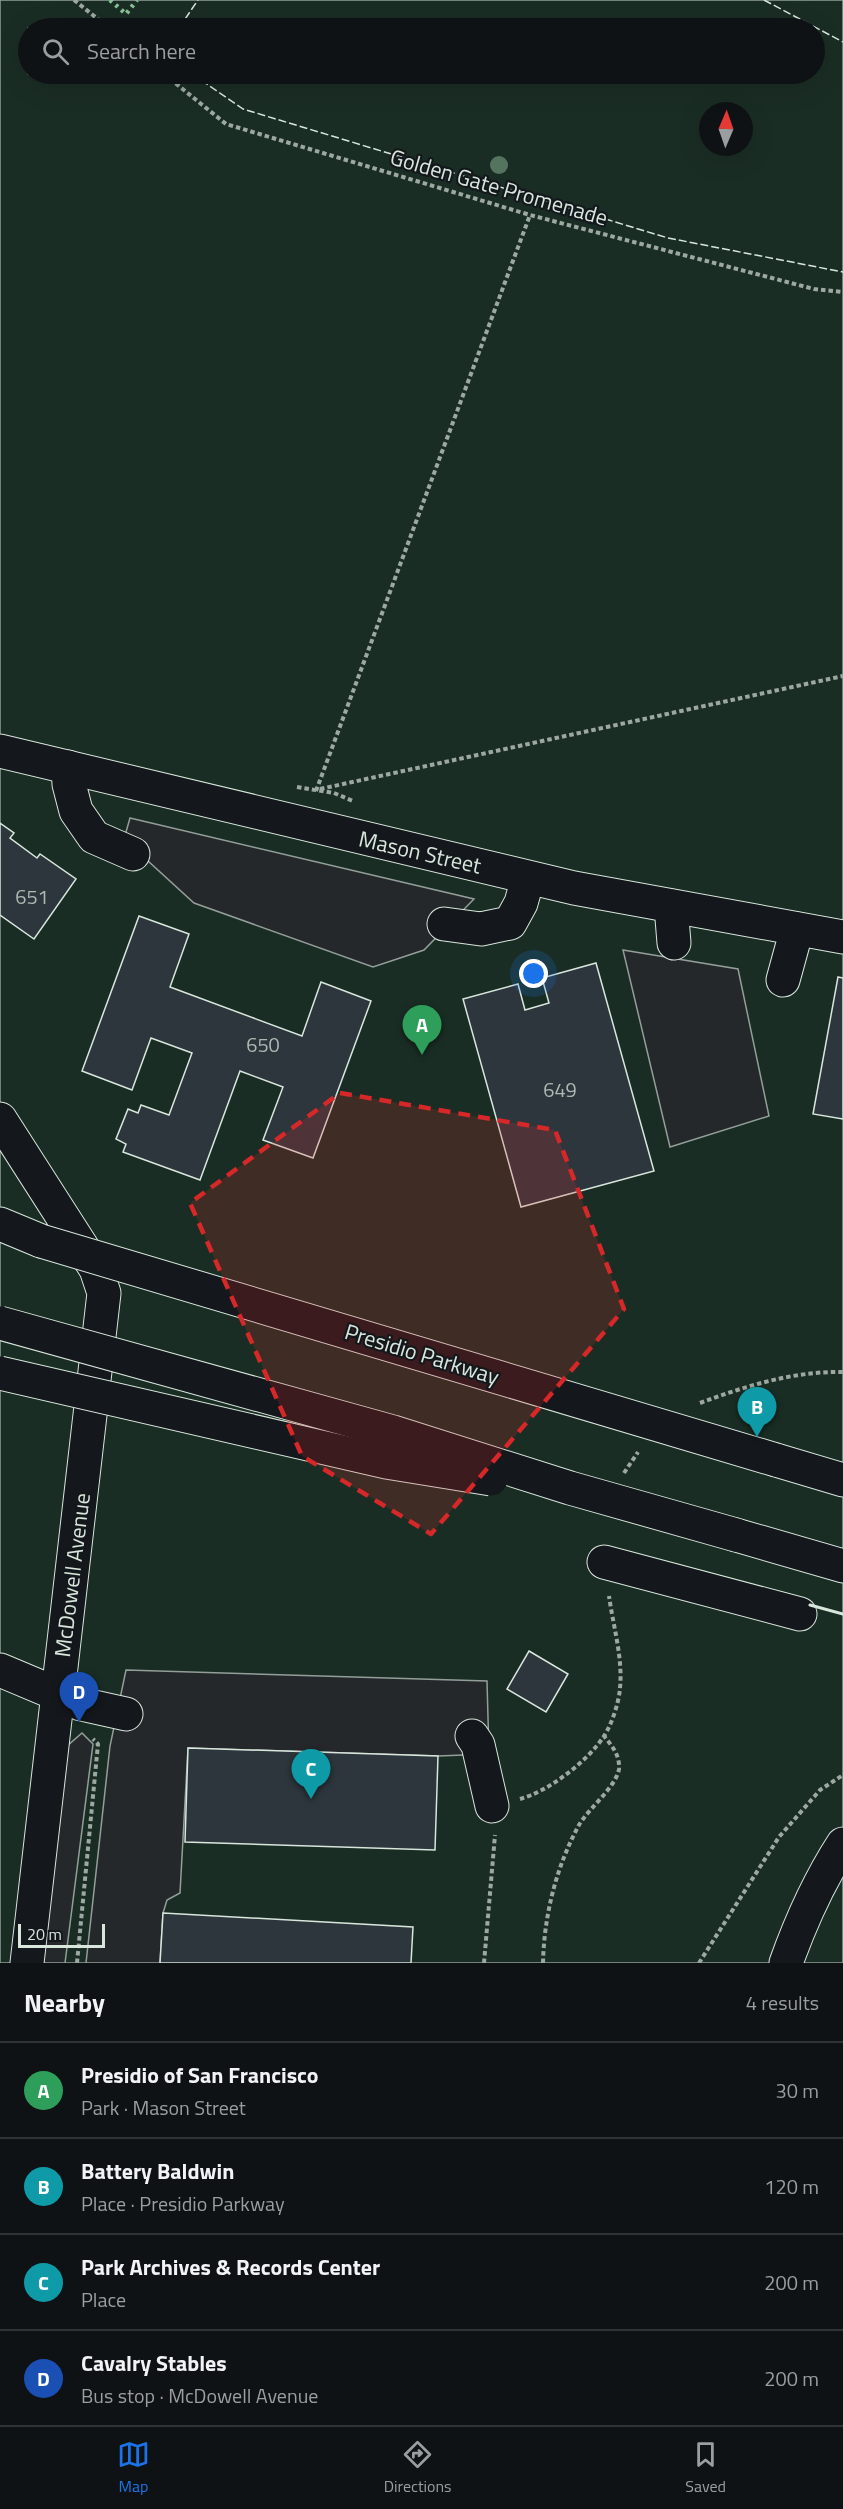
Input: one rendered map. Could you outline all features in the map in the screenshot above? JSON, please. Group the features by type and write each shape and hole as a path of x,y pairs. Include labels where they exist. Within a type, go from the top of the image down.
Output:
{"main road":[{"name":"Mason Street","path":"0,751 528,878 843,937"},
{"path":"69,767 69,784 76,811 94,837 134,854"},
{"path":"444,924 481,929 510,923 521,903 528,878"},
{"path":"671,906 674,943"},
{"path":"783,980 797,929"},
{"name":"McDowell Avenue","path":"0,1119 96,1269 104,1293 27,1963"},
{"path":"0,1224 41,1241"},
{"name":"Presidio Parkway","path":"0,1229 843,1480"},
{"path":"0,1323 393,1432 570,1488 843,1566"},
{"path":"0,1373 416,1468 570,1488"},
{"path":"604,1562 800,1614"},
{"path":"0,1670 58,1696 102,1710 126,1714"},
{"path":"472,1736 478,1745 492,1806"},
{"path":"786,1963 808,1907 843,1844"}],"path":[{"path":"74,0 96,18"},
{"name":"Golden Gate Promenade","path":"176,84 226,124 530,215 814,289 843,292"},
{"path":"314,796 530,215"},
{"path":"316,789 843,676"},
{"path":"484,1963 496,1828 492,1806 532,1796 564,1776 604,1736 612,1720 620,1689 620,1663 604,1562"},
{"path":"543,1963 544,1939 550,1905 562,1864 580,1824 617,1776 619,1761 604,1736"},
{"path":"77,1963 98,1744 92,1737"},
{"path":"699,1963 779,1836 820,1791 843,1775"}],"highlighted area":[{"path":"340,1093 555,1130 624,1309 431,1534 302,1456 190,1203"}],"green space":[{"path":"0,0 843,0 843,1963 0,1963"}],"shaded area":[{"path":"130,818 474,899 424,950 373,967 194,903 124,839"},
{"path":"623,950 738,969 769,1116 670,1147"},
{"path":"126,1670 487,1681 489,1754 438,1756 188,1748 180,1893 167,1900 163,1913 160,1963 86,1963 110,1746"},
{"path":"82,1733 93,1744 65,1963 39,1963 66,1747"}],"building":[{"path":"0,823 14,833 10,838 37,858 40,854 76,879 34,939 0,915"},
{"path":"139,916 189,934 170,987 302,1036 321,982 371,1001 313,1158 263,1140 283,1087 240,1071 200,1180 123,1152 126,1144 116,1139 128,1109 138,1113 141,1105 169,1115 192,1053 151,1038 132,1090 82,1071"},
{"path":"596,963 654,1171 521,1207 463,999 518,984 525,1010 549,1003 542,978"},
{"path":"838,977 843,978 843,1119 813,1114"},
{"path":"529,1651 568,1674 546,1712 507,1689"},
{"path":"188,1748 438,1756 435,1850 185,1842"},
{"path":"163,1913 413,1927 411,1963 160,1963"}],"hedge":[{"path":"110,0 126,14 137,0"}],"fence":[{"path":"186,18 198,0"},
{"path":"764,0 798,18"},
{"path":"825,32 843,42"},
{"path":"207,84 243,109 668,238 843,272"}],"wall":[{"path":"810,1605 843,1614"}],"place":[{"name":"Presidio of San Francisco","path":"422,1055"},
{"name":"Battery Baldwin","path":"757,1437"},
{"name":"Cavalry Stables","path":"79,1722"},
{"name":"Park Archives & Records Center","path":"311,1799"}]}
